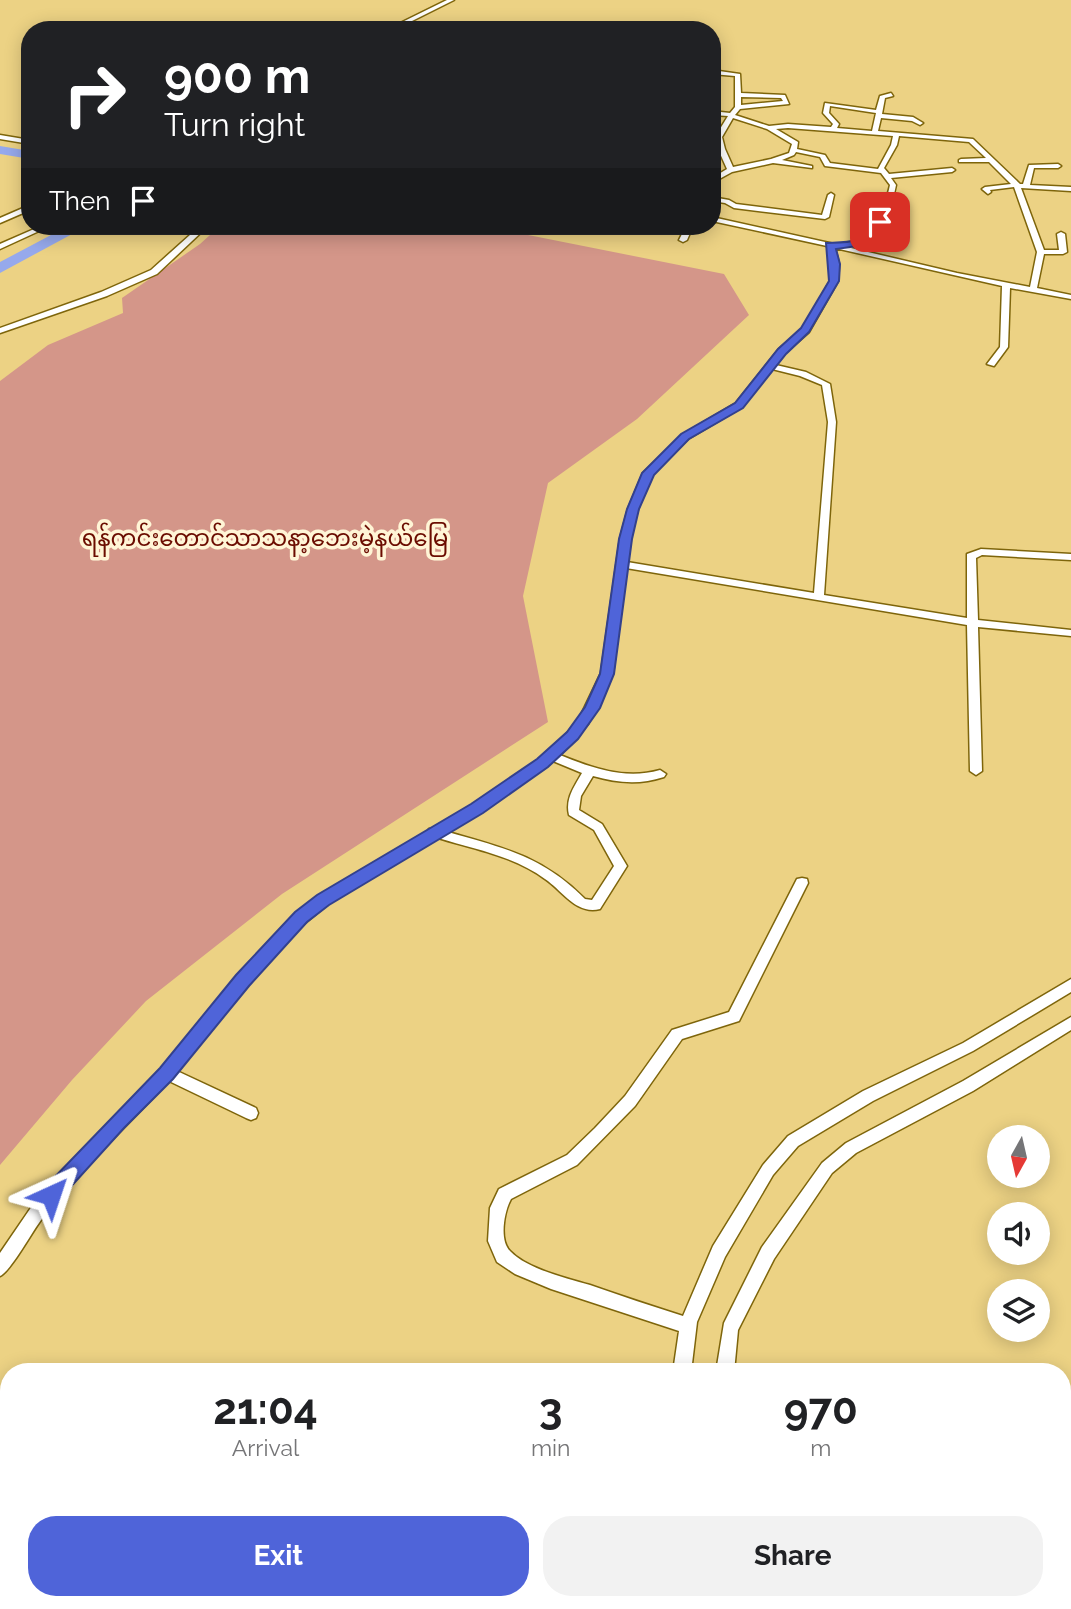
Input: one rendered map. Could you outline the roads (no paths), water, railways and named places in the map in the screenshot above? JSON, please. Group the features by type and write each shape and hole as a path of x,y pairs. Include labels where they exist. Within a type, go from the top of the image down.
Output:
{"street":[{"path":"408,21 451,0"},
{"path":"721,73 738,75 740,95 738,107 721,128"},
{"path":"738,107 787,103 783,96 740,95"},
{"path":"875,131 882,97 891,95"},
{"path":"881,101 902,101"},
{"path":"833,130 835,124 826,113 827,104 910,118 919,123"},
{"path":"721,114 769,128 796,143 795,150"},
{"path":"769,128 788,126 875,131 971,140 1020,186 1042,237 1033,291"},
{"path":"885,173 897,133"},
{"path":"0,137 21,140"},
{"path":"721,176 731,170 774,161 795,150 823,156 827,165 885,173 951,170"},
{"path":"721,151 731,170"},
{"path":"961,162 993,160"},
{"path":"774,161 810,167"},
{"path":"1020,186 1031,166 1058,166"},
{"path":"836,246 860,243 877,227 892,190 892,182 885,173"},
{"path":"988,192 987,188 1020,186 1071,189"},
{"path":"721,200 734,206 825,217 831,195"},
{"path":"0,215 21,205"},
{"path":"0,221 21,211"},
{"path":"729,212 752,217 751,227"},
{"path":"721,221 1033,291 1071,297"},
{"path":"0,247 26,235"},
{"path":"0,331 10,325 114,290 154,272 194,235"},
{"path":"683,240 685,235"},
{"path":"1042,237 1064,236"},
{"path":"1042,237 1064,236"},
{"path":"1041,251 1063,253 1064,236"},
{"path":"0,1268 20,1231 117,1121 166,1073 242,980 301,917 323,900 477,808 551,756 584,721 607,674 621,564 633,509 649,473 685,437 739,405 771,366 806,330 828,294 835,272 836,246"},
{"path":"991,364 1004,347 1006,285"},
{"path":"0,322 10,325"},
{"path":"771,366 803,374 826,384 830,399 832,422 819,595"},
{"path":"976,771 971,561 974,553 1071,557"},
{"path":"621,564 974,622 1071,632"},
{"path":"551,756 590,770 638,779 660,774"},
{"path":"433,832 523,859 556,877 582,904 595,905 619,874 621,866 598,827 573,812 575,796 590,770"},
{"path":"689,1326 551,1281 521,1268 503,1256 496,1241 498,1208 505,1194 572,1160 600,1133 630,1101 677,1034 734,1017 802,883"},
{"path":"683,1363 689,1326 719,1252 768,1170 793,1141 868,1096 957,1053 1071,985"},
{"path":"726,1363 730,1329 768,1253 827,1168 851,1147 968,1086 1071,1023"},
{"path":"166,1073 251,1112"}],"waterway":[{"path":"0,150 21,154"},
{"path":"0,268 62,235"}],"park label":[{"name":"ရန်ကင်းတောင်သာသနာ့ဘေးမဲ့နယ်မြေ","path":"265,537"}]}
